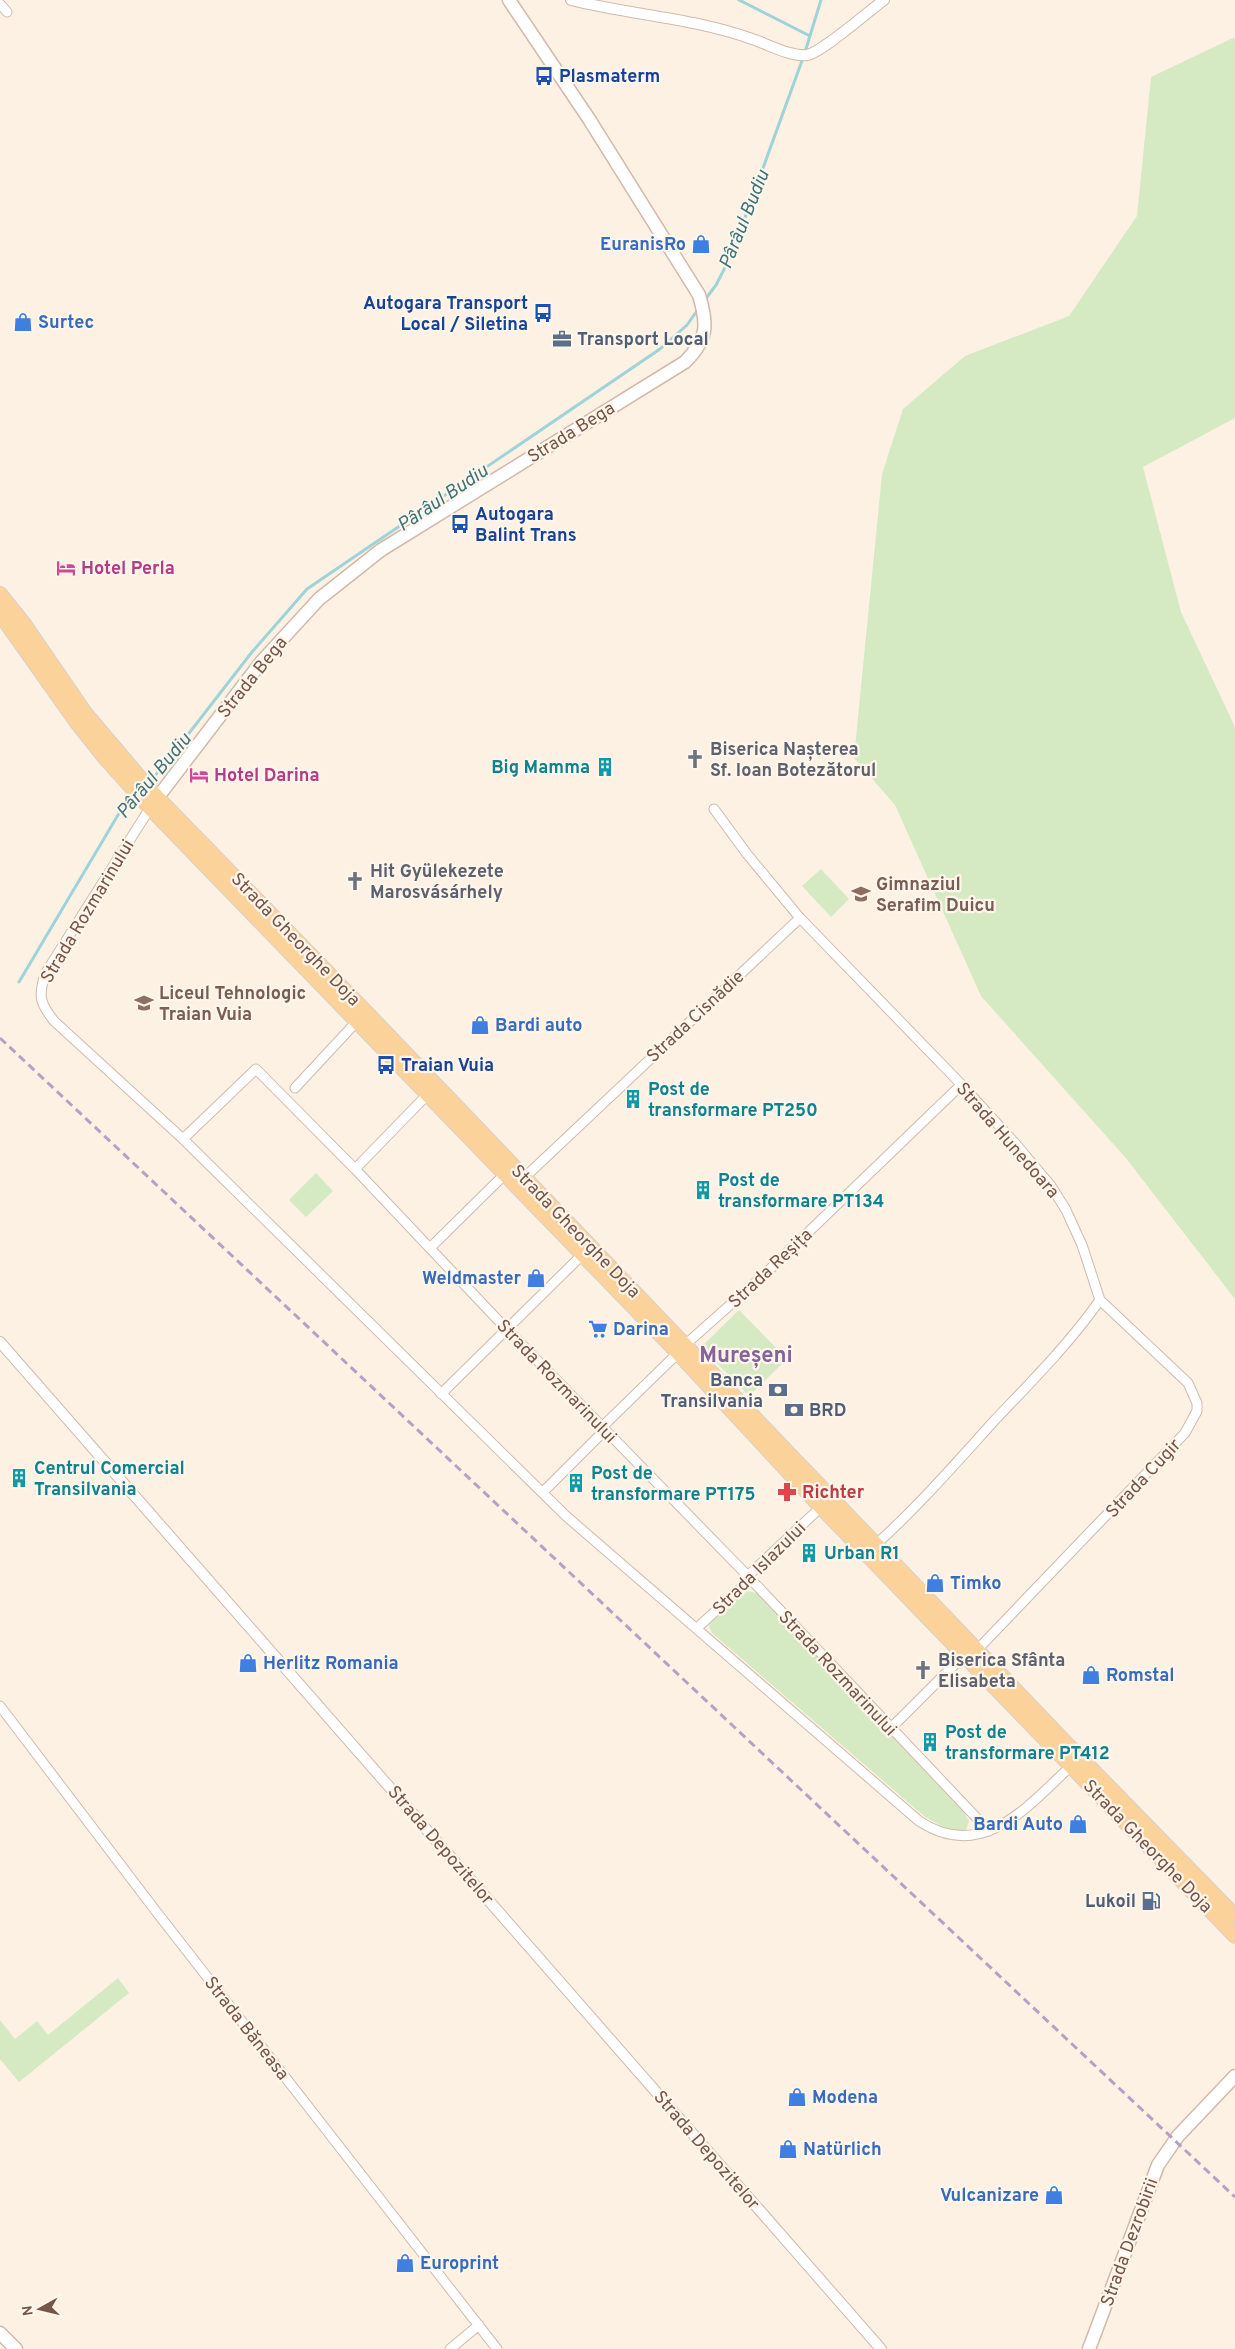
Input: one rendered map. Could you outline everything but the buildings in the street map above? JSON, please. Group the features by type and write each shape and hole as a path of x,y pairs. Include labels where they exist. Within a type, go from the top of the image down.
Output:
{"main road":[{"name":"Strada Bega","path":"151,800 262,661 320,599 381,550 685,362 698,348 705,331 704,314 699,295 589,119 510,0"},
{"name":"Strada Gheorghe Doja","path":"0,594 24,624 136,785"},
{"name":"Strada Gheorghe Doja","path":"0,614 76,720 136,785 362,1016 525,1177 682,1349 971,1653 1235,1916"},
{"name":"Strada Gheorghe Doja","path":"362,1016 428,1094 582,1255 682,1349 821,1507 871,1549"},
{"name":"Strada Gheorghe Doja","path":"971,1653 1071,1766 1235,1936"},
{"name":"Strada Dezrobirii","path":"1089,2349 1147,2189 1158,2165 1175,2139 1235,2076"},
{"path":"0,2333 16,2349"}],"street":[{"path":"571,0 727,30 794,54 806,55 813,53 884,0"},
{"path":"0,4 7,12"},
{"name":"Strada Rozmarinului","path":"151,800 45,974 39,992 43,1007 54,1021 183,1139 566,1516 919,1821 945,1835 959,1837 989,1831 1005,1824 1018,1815 1071,1766"},
{"name":"Strada Hunedoara","path":"714,809 747,854 800,918 961,1085 1014,1142 1051,1186 1066,1210 1082,1245 1100,1300"},
{"name":"Strada Cisnădie","path":"525,1177 800,918"},
{"path":"296,1088 362,1016"},
{"name":"Strada Rozmarinului","path":"183,1139 256,1069 355,1169 603,1429 748,1577 890,1729 989,1831"},
{"name":"Strada Reșița","path":"543,1492 682,1349 767,1272 961,1085"},
{"path":"355,1169 428,1094"},
{"path":"430,1248 505,1174"},
{"path":"441,1394 582,1255"},
{"path":"871,1549 952,1467 1040,1372 1080,1328 1100,1300"},
{"name":"Strada Cugir","path":"971,1653 1185,1433 1198,1411 1197,1402 1188,1383 1100,1300"},
{"name":"Strada Depozitelor","path":"0,1342 881,2349"},
{"name":"Strada Islazului","path":"697,1628 744,1585 748,1577 821,1507"},
{"path":"890,1729 971,1653"},
{"name":"Strada Băneasa","path":"0,1706 155,1910 497,2349"},
{"path":"450,2349 479,2325"}],"green space":[{"path":"1235,37 1235,418 1143,467 1181,612 1235,727 1235,1299 1125,1157 981,996 895,805 854,758 882,474 903,409 965,356 1069,316 1137,216 1151,77"},
{"path":"821,869 849,899 831,917 802,886"},
{"path":"316,1173 333,1191 306,1217 289,1200"},
{"path":"739,1310 787,1359 749,1396 701,1347"},
{"path":"747,1591 757,1593 963,1811 969,1821 966,1830 948,1830 924,1816 712,1633 709,1626 711,1622"},
{"path":"118,1978 129,1993 19,2082 0,2059 0,2020 15,2039 37,2021 48,2035"}],"waterway":[{"path":"739,0 810,36"},
{"name":"Pârâul Budiu","path":"805,52 821,0"},
{"name":"Pârâul Budiu","path":"704,301 716,285 731,256 803,58"},
{"name":"Pârâul Budiu","path":"148,783 162,768 252,652 307,589 660,349 687,325 699,308"},
{"name":"Pârâul Budiu","path":"19,982 118,815 135,796"}],"railway":[{"path":"0,1038 1235,2197"}],"place":[{"name":"Plasmaterm","path":"544,76"},
{"name":"EuranisRo","path":"701,244"},
{"name":"Autogara Transport Local / Siletina","path":"543,313"},
{"name":"Surtec","path":"23,322"},
{"name":"Transport Local","path":"562,339"},
{"name":"Autogara Balint Trans","path":"460,524"},
{"name":"Hotel Perla","path":"66,568"},
{"name":"Biserica Nașterea Sf. Ioan Botezătorul","path":"695,759"},
{"name":"Big Mamma","path":"605,767"},
{"name":"Hotel Darina","path":"199,775"},
{"name":"Hit Gyülekezete Marosvásárhely","path":"355,881"},
{"name":"Gimnaziul Serafim Duicu","path":"861,894"},
{"name":"Liceul Tehnologic Traian Vuia","path":"144,1003"},
{"name":"Bardi auto","path":"480,1025"},
{"name":"Traian Vuia","path":"386,1065"},
{"name":"Post de transformare PT250","path":"633,1099"},
{"name":"Post de transformare PT134","path":"703,1190"},
{"name":"Weldmaster","path":"536,1278"},
{"name":"Darina","path":"598,1329"},
{"name":"Banca Transilvania","path":"778,1390"},
{"name":"BRD","path":"794,1410"},
{"name":"Centrul Comercial Transilvania","path":"19,1478"},
{"name":"Post de transformare PT175","path":"576,1483"},
{"name":"Richter","path":"787,1492"},
{"name":"Urban R1","path":"809,1553"},
{"name":"Timko","path":"935,1583"},
{"name":"Herlitz Romania","path":"248,1663"},
{"name":"Biserica Sfânta Elisabeta","path":"923,1670"},
{"name":"Romstal","path":"1091,1675"},
{"name":"Post de transformare PT412","path":"930,1742"},
{"name":"Bardi Auto","path":"1078,1824"},
{"name":"Lukoil","path":"1151,1901"},
{"name":"Modena","path":"797,2097"},
{"name":"Natürlich","path":"788,2149"},
{"name":"Vulcanizare","path":"1054,2195"},
{"name":"Europrint","path":"405,2263"}],"district":[{"name":"Mureșeni","path":"746,1354"}]}
